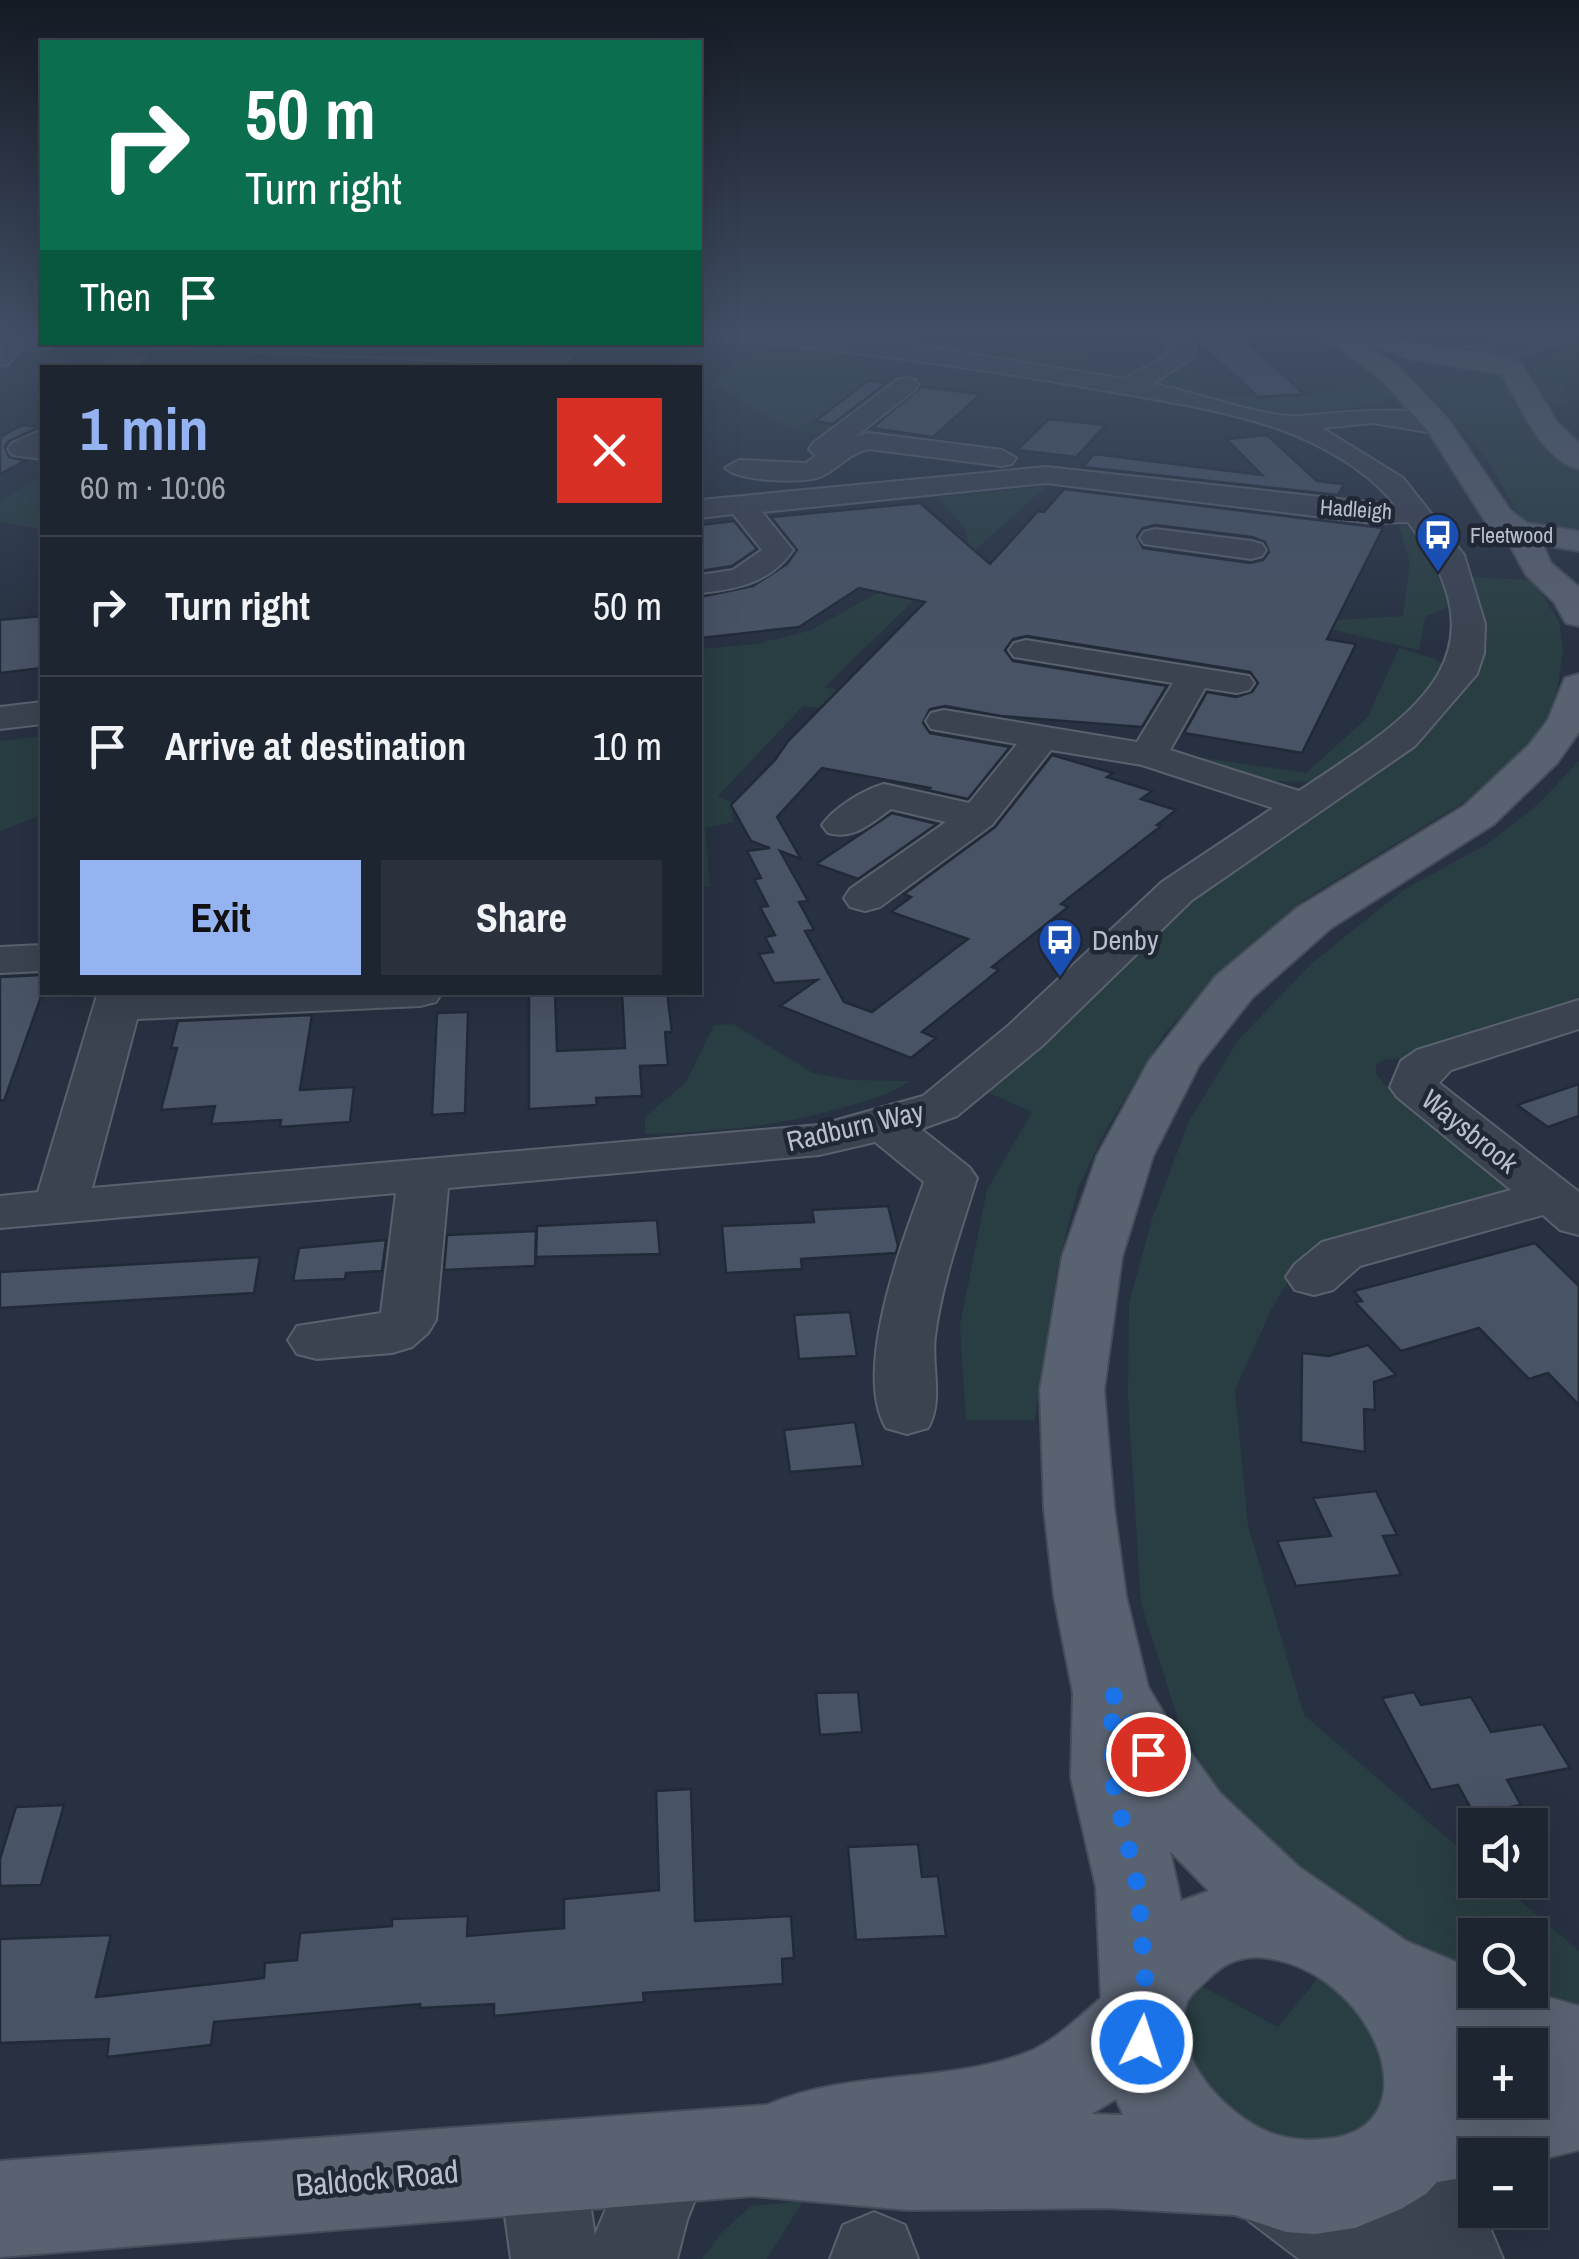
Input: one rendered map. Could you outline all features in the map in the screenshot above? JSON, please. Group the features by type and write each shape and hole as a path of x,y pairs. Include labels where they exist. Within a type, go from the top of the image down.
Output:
{"main road":[{"path":"1446,437 1498,517 1525,539 1540,572 1573,603"},
{"path":"1517,531 1579,541"},
{"path":"1573,603 1571,564 1579,549"},
{"path":"1579,686 1567,721 1543,754 1479,815 1314,918 1234,986 1175,1061 1125,1156 1092,1257 1072,1390 1083,1543 1090,1596 1112,1693 1112,1778 1138,1887 1145,2063 1163,2103 1194,2140 1249,2175 1314,2189 1359,2181 1404,2149 1579,2105"},
{"path":"1112,1693 1132,1730 1200,1829 1347,1950 1408,2008 1426,2052 1428,2097 1404,2149"},
{"path":"1143,2007 1170,1952 1210,1926 1261,1918 1347,1950 1524,2033 1579,2049"},
{"name":"Baldock Road","path":"712,2153 846,2124 996,2105 1067,2080 1143,2007"},
{"name":"Baldock Road","path":"0,2209 712,2153 908,2163 1106,2161 1249,2175"}],"street":[{"path":"7,437 38,444"},
{"path":"802,485 814,456 838,437"},
{"name":"Radburn Way","path":"0,1212 774,1144 885,1126 940,1106 1026,1034 1177,891 1402,738 1460,674 1468,653 1469,624 1448,555 1393,484 1320,437"},
{"path":"802,485 832,456 854,442 1002,458"},
{"path":"853,493 850,480 872,463 897,461 969,470"},
{"name":"Hadleigh","path":"702,510 742,505 802,485 853,493 1048,467 1372,514 1415,512"},
{"path":"738,468 802,485"},
{"path":"1155,538 1245,559 1283,502"},
{"path":"702,584 745,577 769,564 778,550 742,505"},
{"path":"1026,650 1238,682"},
{"path":"1148,755 1195,676"},
{"path":"0,718 38,691"},
{"path":"944,722 1148,755 1301,804"},
{"path":"865,898 978,817 1040,738"},
{"path":"842,825 884,796 978,817"},
{"path":"0,960 40,958"},
{"path":"60,1208 120,999 291,995"},
{"name":"Waysbrook","path":"1564,1206 1420,1095 1415,1079 1418,1071 1434,1060 1579,1014"},
{"path":"885,1126 951,1178 918,1279 906,1340 908,1414"},
{"path":"317,1340 392,1334 408,1320 424,1172"},
{"path":"1314,1278 1341,1254 1511,1209 1564,1206"},
{"path":"1404,2149 1459,2259"},
{"path":"633,2259 643,2220 712,2153"},
{"path":"541,2164 556,2259"},
{"path":"1249,2175 1372,2259"}],"green space":[{"path":"1468,437 1548,437 1565,460 1579,470 1579,536 1523,522 1489,462"},
{"path":"40,478 40,529 0,522 0,501"},
{"path":"1047,486 975,550 970,547 965,528 937,497"},
{"path":"1399,526 1411,527 1446,592 1449,606 1425,617 1419,650 1299,622 1403,616 1410,562"},
{"path":"1469,577 1533,580 1559,622 1563,651 1554,712 1527,748 1482,791 1305,899 1217,978 1164,1034 1102,1137 1078,1188 1057,1269 1035,1420 966,1420 960,1325 987,1190 1032,1112 985,1091 1203,889 1418,740 1461,694 1478,667 1484,640 1481,610"},
{"path":"934,580 825,687 960,712 945,726 803,706 718,796 732,802 733,822 705,828 710,887 702,887 702,649 756,644 809,631 892,585"},
{"path":"1399,648 1436,659 1445,667 1415,710 1325,777 1312,782 1272,781 1177,754 1306,773 1367,718"},
{"path":"40,736 40,816 0,831 0,741"},
{"path":"1579,761 1579,1006 1411,1057 1383,1060 1376,1066 1384,1084 1511,1179 1513,1195 1307,1250 1272,1308 1235,1390 1248,1526 1304,1715 1458,1847 1458,1898 1517,1898 1540,1918 1458,1918 1458,1976 1327,1891 1225,1809 1179,1722 1141,1603 1128,1396 1129,1304 1152,1219 1189,1121 1239,1039 1312,963 1403,890 1489,843 1538,804"},
{"path":"733,1024 813,1073 849,1080 910,1081 871,1099 771,1124 645,1134 645,1117 686,1082 714,1025"},
{"path":"1548,1924 1579,1951 1579,2037 1517,2008 1548,2008"},
{"path":"1347,1971 1390,2046 1383,2121 1298,2153 1196,2088 1181,2008 1196,1983 1278,2027 1317,1979"},
{"path":"803,2201 767,2259 702,2259 722,2232 751,2206"}],"building":[{"path":"0,437 17,437 5,447 9,457 25,461 0,474"},
{"path":"1030,437 1094,437 1076,457 1017,450"},
{"path":"1270,437 1317,481 1344,484 1338,495 1083,467 1094,454 1262,475 1226,439"},
{"path":"1064,489 1383,528 1327,639 1356,644 1302,753 1184,733 1207,692 1236,697 1252,692 1258,683 1250,672 1027,636 1013,639 1005,650 1013,661 1167,686 1142,727 1001,716 945,706 930,709 923,723 930,733 1010,747 968,799 822,768 777,817 801,859 780,851 808,901 799,902 814,930 805,931 844,1002 872,1012 968,939 891,912 911,897 904,894 995,827 1052,755 1113,773 1107,777 1152,791 1141,799 1176,810 1061,904 1068,907 992,967 999,970 922,1032 936,1038 911,1058 780,1006 817,980 774,983 759,954 773,952 765,937 775,935 760,907 768,906 754,879 761,878 747,851 770,848 751,841 731,805 788,741 925,602 859,588 799,627 702,638 702,597 753,586 787,564 797,550 771,517 920,503 990,564 1038,511 1044,512","holes":["1155,525 1265,542 1269,552 1263,560 1250,563 1143,548 1137,536 1143,528"]},
{"path":"734,521 757,549 732,566 702,571 702,525"},
{"path":"40,616 40,668 0,673 0,620"},
{"path":"892,813 937,824 858,879 816,864"},
{"path":"40,975 42,995 4,1101 0,1100 0,977"},
{"path":"529,995 555,995 557,1051 625,1048 622,995 667,995 672,1032 665,1032 668,1065 640,1066 642,1096 596,1098 597,1105 529,1109"},
{"path":"468,1012 465,1113 432,1115 437,1013"},
{"path":"312,1015 300,1090 354,1087 350,1122 280,1127 281,1120 211,1124 215,1106 161,1110 177,1048 171,1048 178,1021"},
{"path":"1579,1084 1579,1116 1548,1127 1517,1105"},
{"path":"888,1206 898,1246 896,1253 801,1259 802,1269 726,1273 722,1226 814,1222 812,1210"},
{"path":"657,1220 660,1254 536,1257 537,1226"},
{"path":"536,1231 535,1266 444,1270 447,1235"},
{"path":"386,1240 382,1271 346,1273 345,1279 293,1281 299,1248"},
{"path":"1535,1243 1579,1286 1579,1405 1548,1373 1529,1379 1479,1328 1401,1351 1355,1302 1362,1301 1354,1291"},
{"path":"260,1257 254,1293 0,1308 0,1272"},
{"path":"850,1312 857,1356 799,1359 794,1315"},
{"path":"1368,1345 1396,1375 1374,1382 1375,1410 1364,1409 1365,1452 1301,1442 1302,1353 1329,1356"},
{"path":"855,1422 863,1466 790,1472 784,1430"},
{"path":"1376,1491 1397,1535 1383,1536 1401,1575 1296,1586 1277,1541 1331,1536 1313,1498"},
{"path":"858,1692 862,1732 820,1735 816,1693"},
{"path":"1414,1692 1421,1705 1471,1697 1491,1732 1543,1724 1570,1768 1507,1780 1521,1805 1471,1808 1458,1785 1431,1790 1382,1698"},
{"path":"691,1789 695,1921 791,1916 794,1958 782,1959 783,1984 643,1993 644,2002 494,2016 494,2004 420,2008 420,2004 214,2022 211,2045 107,2057 109,2039 0,2043 0,1939 111,1935 96,1997 264,1978 265,1963 297,1960 300,1933 392,1926 392,1919 468,1916 467,1936 564,1928 564,1899 659,1890 656,1791"},
{"path":"64,1805 41,1885 0,1886 0,1859 16,1807"},
{"path":"918,1844 922,1877 938,1876 946,1936 856,1940 848,1847"}],"place":[{"name":"Fleetwood","path":"1438,573"},
{"name":"Denby","path":"1060,978"}],"route":[{"path":"1142,2042 1140,2022 1146,1992 1138,1887 1112,1778 1112,1693 1148,1754"}]}
